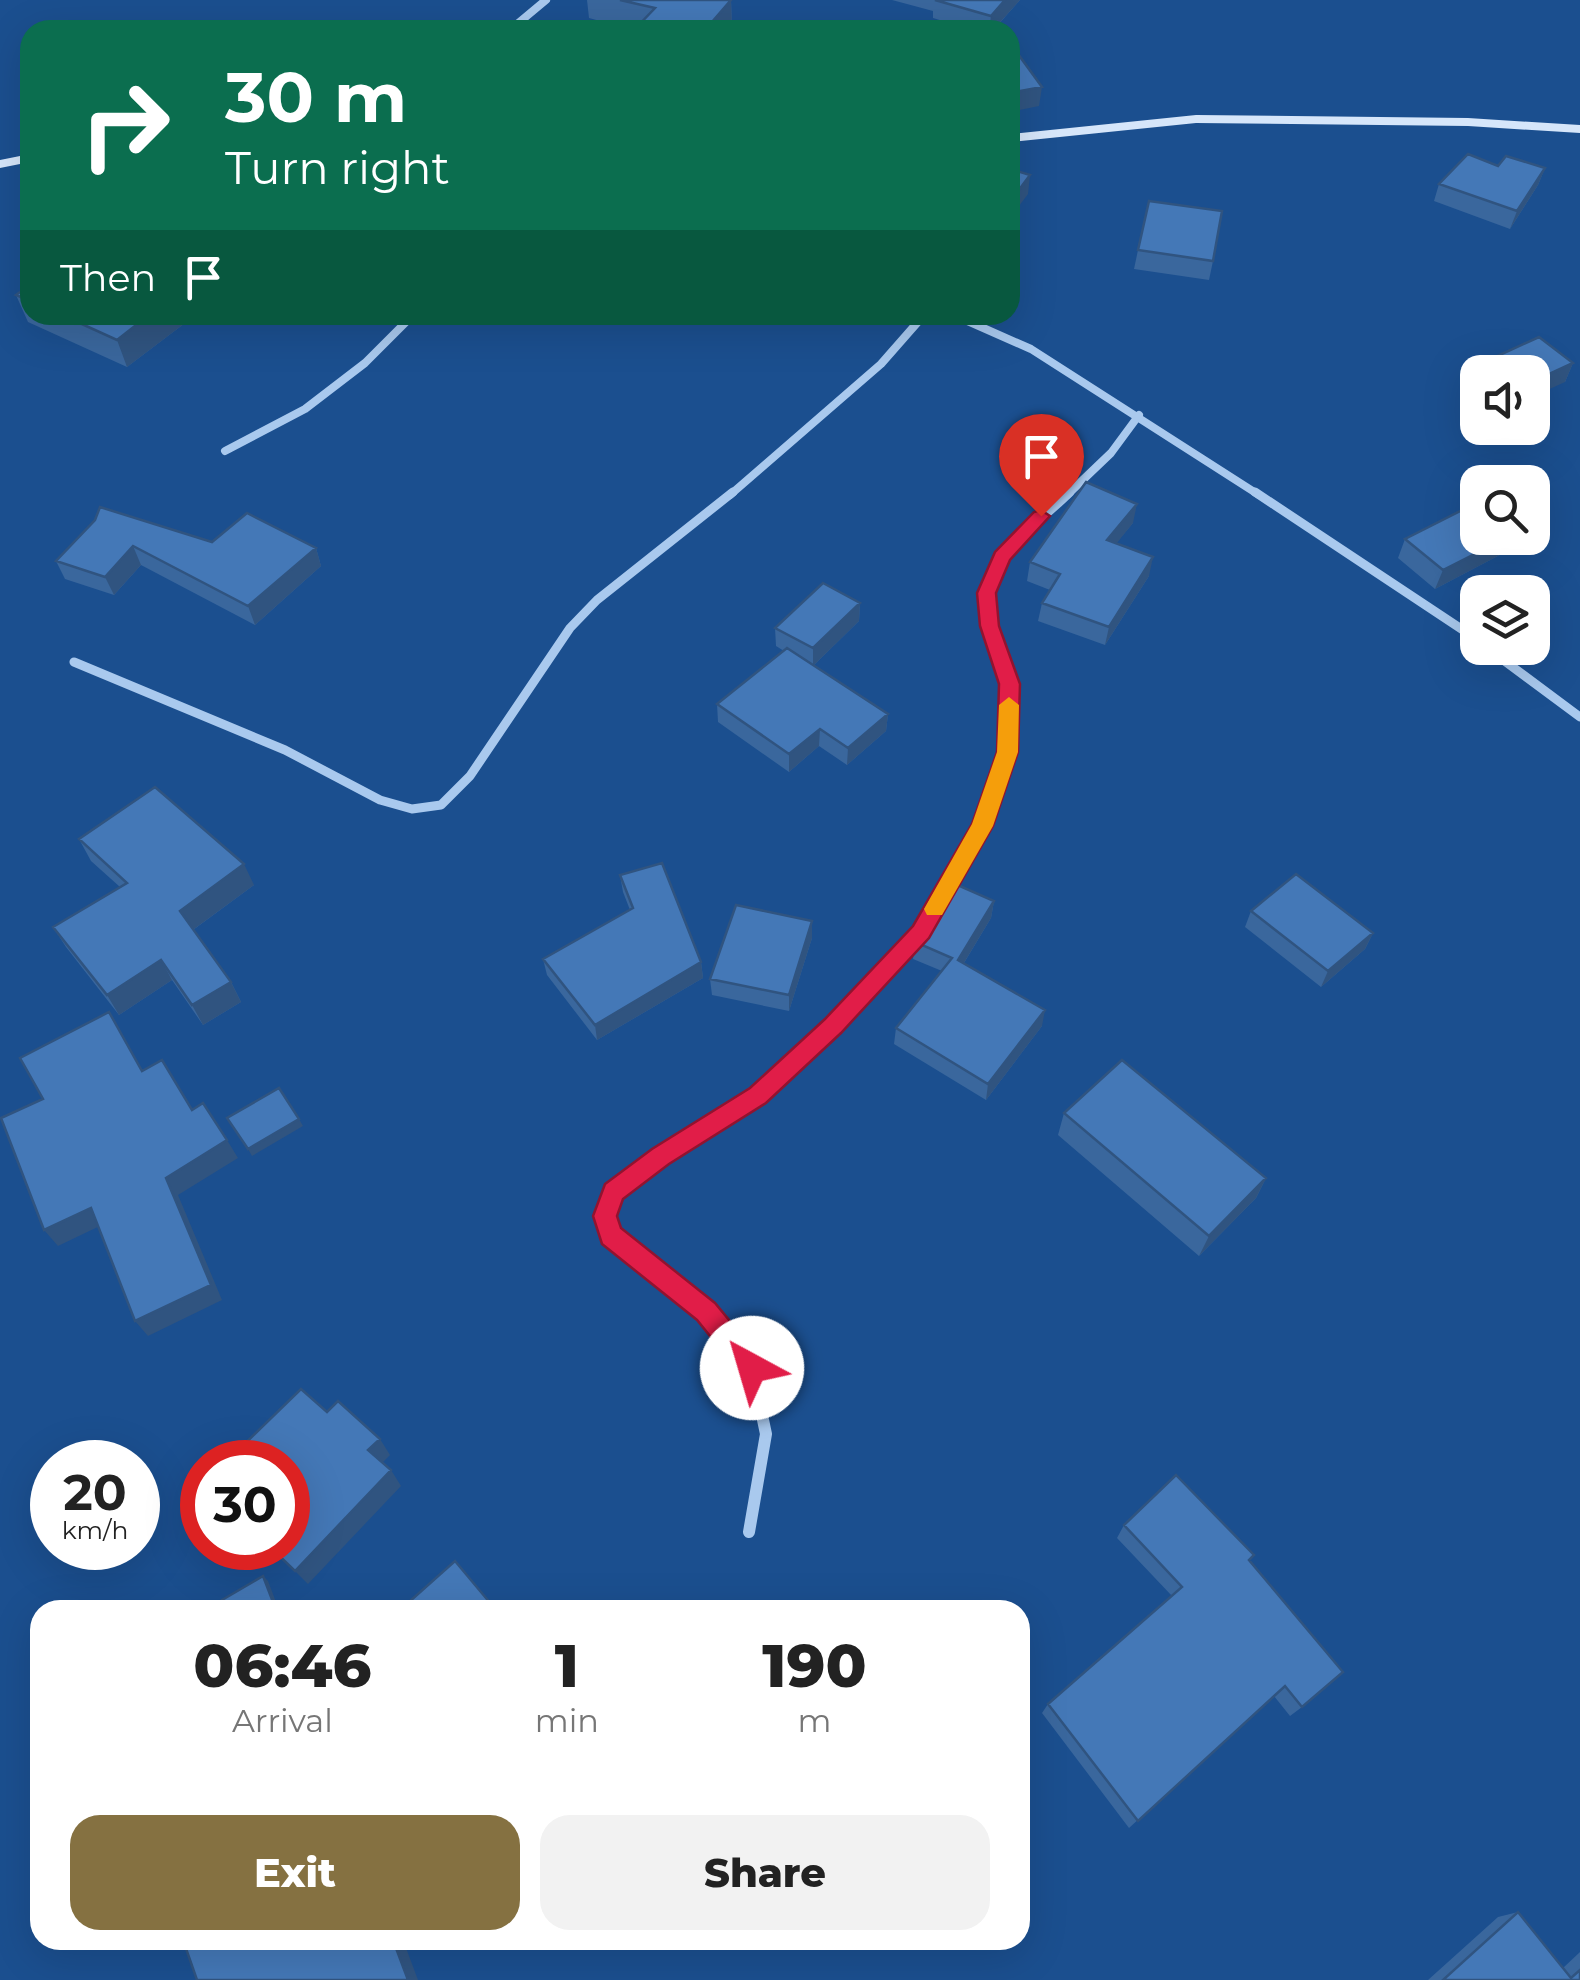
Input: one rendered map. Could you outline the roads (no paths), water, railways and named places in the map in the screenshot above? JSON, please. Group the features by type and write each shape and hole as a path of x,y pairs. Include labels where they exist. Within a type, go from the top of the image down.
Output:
{"street":[{"path":"522,20 546,0"},
{"path":"1020,137 1196,119 1468,122 1580,129"},
{"path":"224,451 305,409 365,363 404,325"},
{"path":"74,662 286,750 380,800 412,809 441,805 470,776 570,628 597,600 690,529 881,364 915,325"},
{"path":"977,325 1031,349 1140,415 1460,628"},
{"path":"750,1532 766,1434 752,1368 706,1312 611,1236 605,1216 614,1192 660,1157 758,1095 833,1026 921,932 982,826 1007,752 1010,684 990,626 986,593 1002,557 1110,453 1140,415"},
{"path":"1510,665 1580,717"}]}
